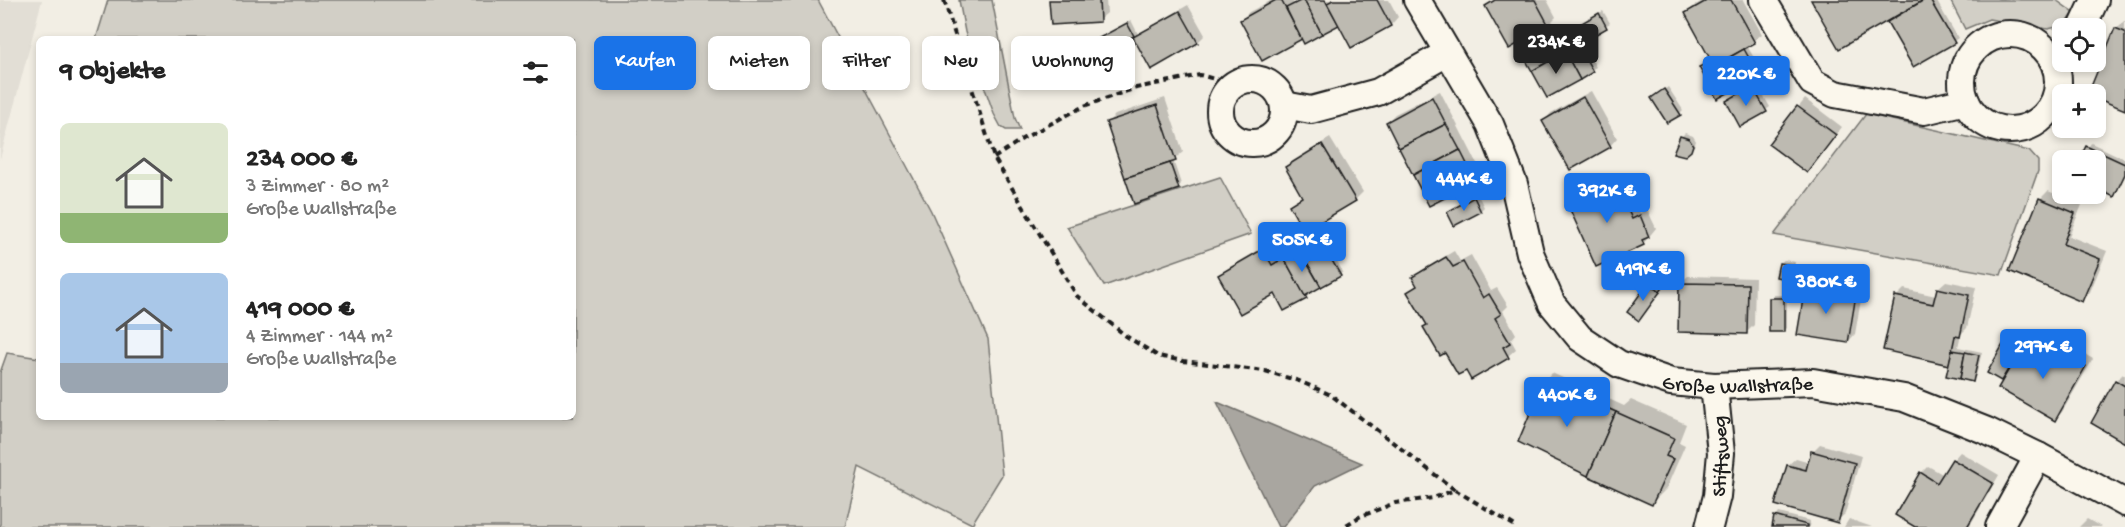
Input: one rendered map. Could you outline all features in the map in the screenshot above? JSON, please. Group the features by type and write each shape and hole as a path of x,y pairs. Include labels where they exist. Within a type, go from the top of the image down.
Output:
{"street":[{"name":"Große Wallstraße","path":"1417,0 1490,124 1514,184 1530,253 1552,304 1580,338 1619,364 1671,382 1714,386 1814,382 1904,398 1987,431 2125,503"},
{"path":"1762,0 1812,82 1835,94 1924,111 1966,101"},
{"path":"2087,18 2095,0"},
{"path":"2052,49 2022,34 2003,33 1986,39 1973,50 1964,66 1962,84 1966,101 1973,113 1983,122 1995,128 2021,129 2034,124 2052,105 2057,93 2059,80 2057,72"},
{"path":"1284,105 1311,110 1378,92 1447,53"},
{"path":"1243,79 1264,81 1273,86 1284,105 1281,126 1274,134 1255,143 1234,139 1226,132 1219,112 1226,92 1233,84 1243,79"},
{"name":"Stiftsweg","path":"1709,527 1717,496 1721,453 1714,386"},
{"path":"1999,527 2038,456"}],"path":[{"path":"944,0 994,159 1077,296 1126,336 1158,356 1183,362 1265,370 1299,381 1330,395 1455,490 1517,527"},
{"path":"994,159 1022,139 1084,106 1136,88 1200,75 1233,84"},
{"path":"1343,527 1359,517 1395,503 1433,498 1455,490"}],"shaded area":[{"path":"0,0 42,0 0,159"},
{"path":"108,0 818,0 837,36 822,36 822,90 866,90 931,211 988,339 1002,475 972,524 859,467 845,527 0,527 0,373 7,353 36,358 36,420 576,420 576,36 97,36"},
{"path":"959,0 992,0 1015,118 1020,130 1006,130 1001,127 986,90 999,90 999,36 966,36"},
{"path":"1950,0 2056,0 2074,13 2070,18 2052,18 2052,28 2048,29 1989,19 1965,29"},
{"path":"1866,114 2029,151 2038,161 2038,171 2001,275 1774,235"},
{"path":"1220,177 1251,234 1104,286 1067,227"},
{"path":"1217,402 1362,463 1315,486 1283,527 1278,527"}],"building":[{"path":"1049,0 1099,0 1100,22 1051,25"},
{"path":"1276,0 1281,0 1302,39 1262,61 1240,20"},
{"path":"1302,0 1322,34 1304,44 1286,8"},
{"path":"1304,0 1325,0 1339,25 1322,34"},
{"path":"1333,0 1377,0 1391,26 1351,48 1327,3"},
{"path":"1495,0 1535,0 1549,26 1509,49 1485,6"},
{"path":"1708,0 1731,0 1755,43 1714,66 1685,13"},
{"path":"1811,0 1924,0 1839,49"},
{"path":"1924,0 1930,0 1955,43 1913,67 1887,22"},
{"path":"1180,11 1198,43 1151,70 1135,41 1135,36"},
{"path":"1599,13 1607,28 1565,52 1556,38"},
{"path":"1127,23 1134,36 1103,36"},
{"path":"1549,26 1565,52 1532,71 1517,45"},
{"path":"2115,28 2125,32 2125,110 2106,102 2106,84 2092,84 2097,72 2106,72 2106,50"},
{"path":"1578,44 1593,72 1580,80 1565,52"},
{"path":"1744,49 1759,76 1717,99 1699,67 1711,61 1714,66"},
{"path":"1565,52 1580,80 1547,98 1532,71"},
{"path":"1752,86 1767,112 1740,127 1726,101"},
{"path":"1664,89 1681,115 1667,123 1651,98"},
{"path":"1432,97 1446,124 1399,148 1386,122"},
{"path":"1583,97 1611,147 1570,170 1542,121"},
{"path":"1157,105 1176,161 1125,178 1106,122"},
{"path":"1797,106 1836,135 1807,173 1768,144"},
{"path":"1446,124 1460,150 1413,175 1399,148"},
{"path":"1680,136 1689,139 1693,145 1691,151 1685,156 1673,153"},
{"path":"1322,144 1356,201 1304,232 1289,205 1302,197 1285,167"},
{"path":"1460,150 1476,182 1429,206 1413,175"},
{"path":"2106,155 2125,164 2125,174 2114,197 2106,193"},
{"path":"1170,163 1179,189 1134,204 1125,178"},
{"path":"1615,181 1632,219 1640,215 1649,237 1642,240 1644,245 1596,267 1567,203"},
{"path":"1474,197 1481,212 1454,226 1447,212"},
{"path":"2039,198 2075,213 2063,244 2100,259 2082,302 2009,271"},
{"path":"1319,238 1341,276 1321,287 1299,249"},
{"path":"1263,249 1272,265 1284,258 1307,299 1284,311 1275,294 1240,314 1218,275"},
{"path":"1299,249 1321,287 1305,296 1284,258"},
{"path":"1446,257 1453,267 1463,262 1483,298 1489,294 1501,314 1495,318 1510,343 1503,347 1509,358 1471,380 1466,371 1458,375 1445,353 1440,356 1423,327 1427,325 1407,292 1417,286 1412,277"},
{"path":"1779,263 1793,265 1790,280 1776,277"},
{"path":"1659,267 1671,276 1660,292 1648,283"},
{"path":"1648,283 1660,292 1639,321 1627,312"},
{"path":"1679,283 1748,284 1747,334 1678,332"},
{"path":"1805,287 1856,295 1848,343 1797,335"},
{"path":"1937,288 1969,295 1960,337 1955,336 1949,365 1883,350 1895,296 1933,304"},
{"path":"1769,298 1784,298 1784,332 1769,332"},
{"path":"2005,341 2020,350 2001,381 1987,373"},
{"path":"2043,341 2086,366 2055,421 1998,388 2020,350 2033,358"},
{"path":"1952,350 1965,352 1960,379 1946,376"},
{"path":"1965,352 1979,355 1973,382 1960,379"},
{"path":"1544,380 1616,412 1588,476 1518,442"},
{"path":"2115,380 2125,386 2125,443 2091,423"},
{"path":"1616,412 1674,438 1666,456 1673,459 1652,505 1588,476"},
{"path":"1811,451 1855,463 1838,523 1775,505 1787,465 1806,470"},
{"path":"1952,459 1993,483 1967,527 1915,527 1895,515 1920,472 1937,483"},
{"path":"1774,516 1807,525 1807,527 1772,527"}]}
